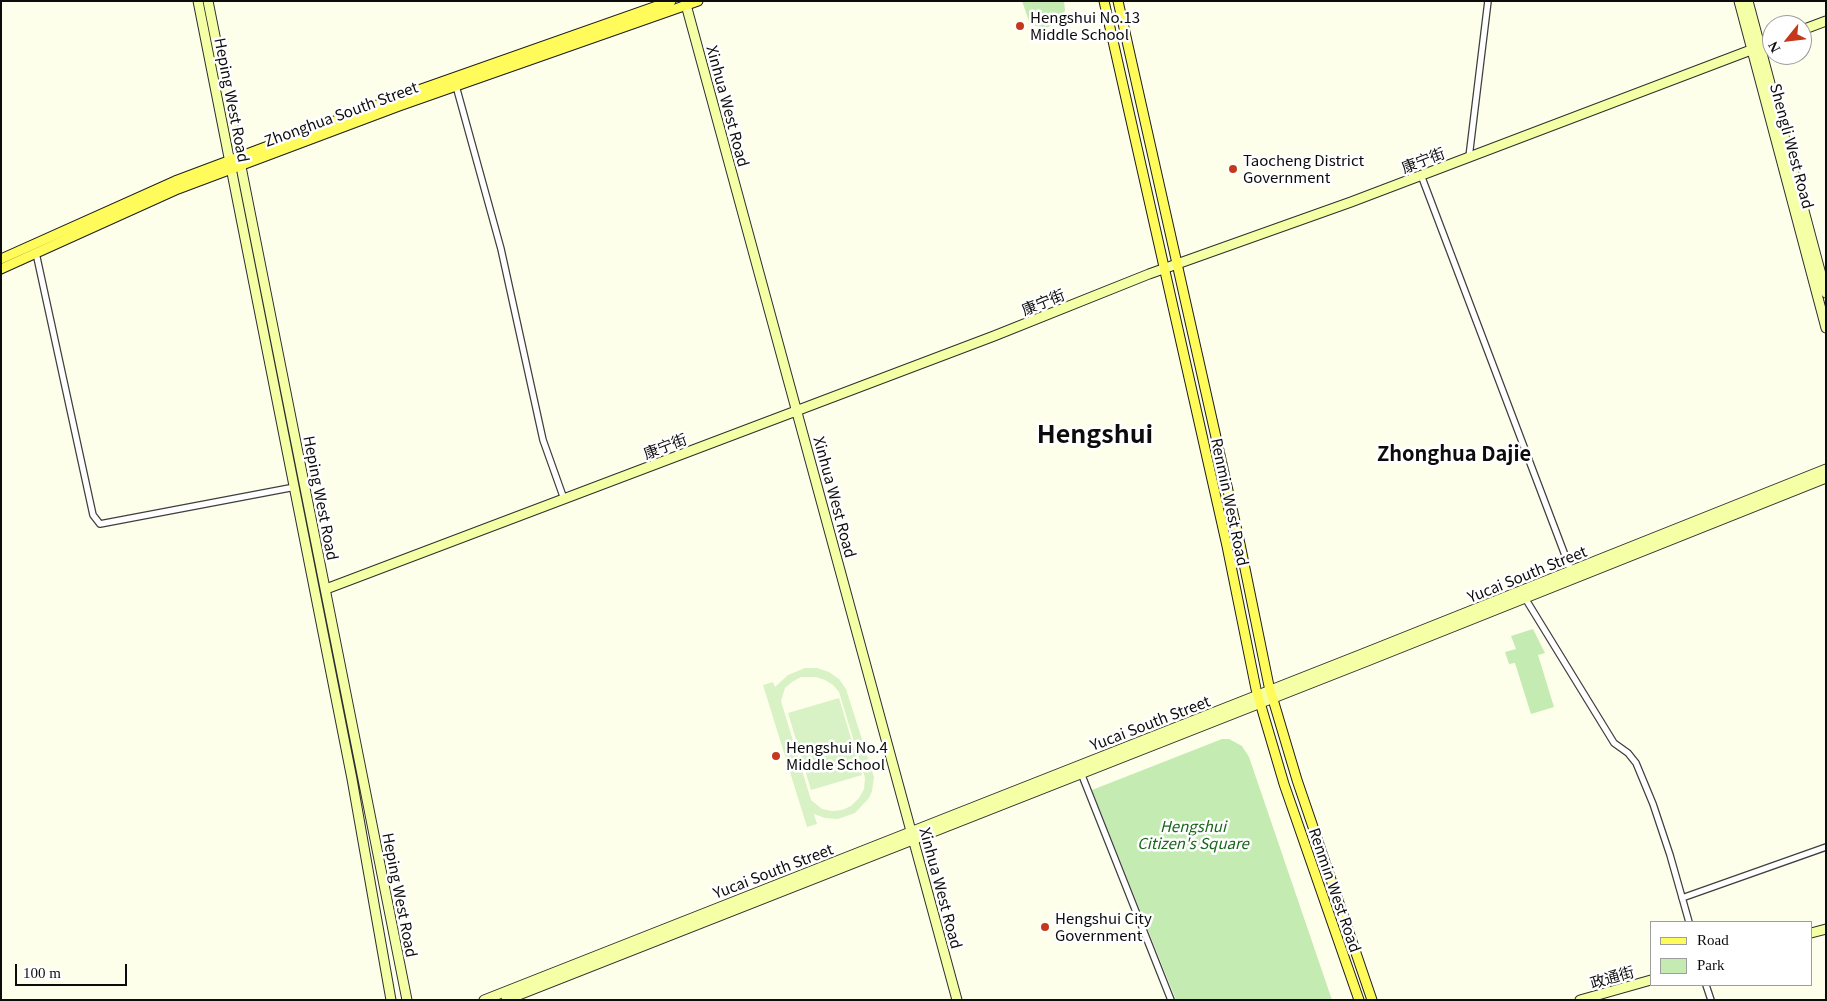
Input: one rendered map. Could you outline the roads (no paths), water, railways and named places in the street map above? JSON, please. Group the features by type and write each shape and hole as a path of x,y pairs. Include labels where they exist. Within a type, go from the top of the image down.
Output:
{"main road":[{"name":"Heping West Road","path":"198,1 236,163 326,589 407,1000"},
{"name":"Heping West Road","path":"208,1 295,486 352,779 391,1000"},
{"name":"Zhonghua South Street","path":"1,269 236,163 396,98 671,1"},
{"name":"Zhonghua South Street","path":"1,259 175,181 236,163 686,3 698,1"},
{"name":"Renmin West Road","path":"1104,1 1227,546 1248,658 1258,699 1284,784 1358,1000"},
{"name":"Renmin West Road","path":"1118,1 1240,544 1271,694 1297,780 1372,1000"},
{"name":"Shengli West Road","path":"1739,1 1755,48 1826,293"},
{"name":"Shengli West Road","path":"1748,1 1755,48 1826,328"},
{"name":"Xinhua West Road","path":"686,3 957,1000"},
{"path":"1812,26 1826,21"},
{"name":"康宁街","path":"326,589 986,340 1177,264 1421,175 1762,46"},
{"name":"Yucai South Street","path":"1271,694 1571,571 1826,470"},
{"name":"Yucai South Street","path":"506,1000 1258,699 1525,598 1826,478"},
{"name":"Yucai South Street","path":"484,1000 912,836 1081,774 1258,699"},
{"path":"1812,933 1826,929"},
{"name":"政通街","path":"1580,1000 1650,980"}],"street":[{"path":"1469,157 1488,1"},
{"path":"456,86 501,249 543,440 564,499"},
{"path":"1421,175 1571,571"},
{"path":"36,253 93,515 100,524 295,486"},
{"path":"1525,598 1614,743 1628,753 1636,763 1653,804 1689,921"},
{"path":"1081,774 1171,1000"},
{"path":"1682,898 1826,847"},
{"path":"1706,986 1710,1000"}],"place":[{"name":"Hengshui No.13 Middle School","path":"1020,26"},
{"name":"Taocheng District Government","path":"1233,169"},
{"name":"Hengshui No.4 Middle School","path":"776,756"},
{"name":"Hengshui City Government","path":"1045,927"}],"district":[{"name":"Hengshui","path":"1095,433"},
{"name":"Zhonghua Dajie","path":"1454,453"}],"park label":[{"name":"Hengshui Citizen's Square","path":"1193,834"}]}
